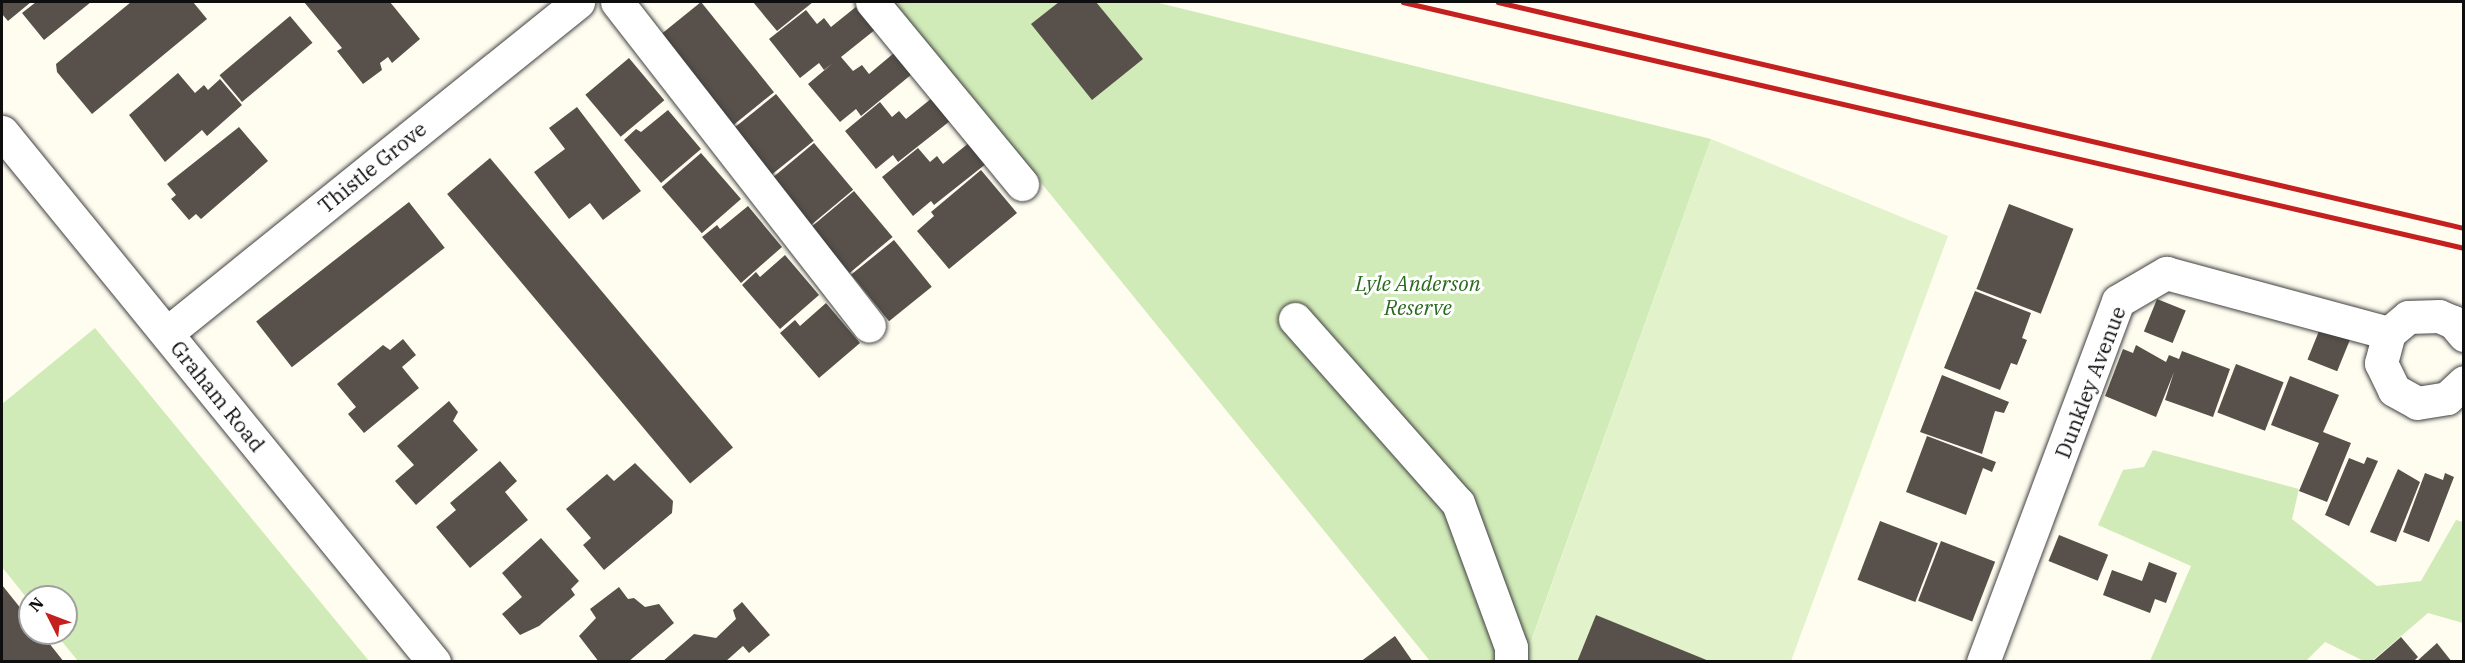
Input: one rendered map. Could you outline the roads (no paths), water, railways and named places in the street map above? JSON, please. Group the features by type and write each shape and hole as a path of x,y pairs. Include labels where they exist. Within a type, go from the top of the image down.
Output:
{"street":[{"name":"Thistle Grove","path":"167,333 578,2"},
{"path":"617,2 869,326"},
{"path":"872,2 1022,184"},
{"name":"Graham Road","path":"6,147 167,333 434,662"},
{"name":"Dunkley Avenue","path":"1983,662 2118,301 2166,273 2389,333"},
{"path":"2463,335 2452,322 2424,314 2408,317 2389,333 2381,363 2385,378 2402,397 2432,403 2448,398 2463,382"},
{"path":"1295,319 1458,503 1511,647 1511,662"}],"railway":[{"path":"1403,2 2464,248"},
{"path":"1498,2 2464,228"}],"park label":[{"name":"Lyle Anderson Reserve","path":"1418,295"}]}
